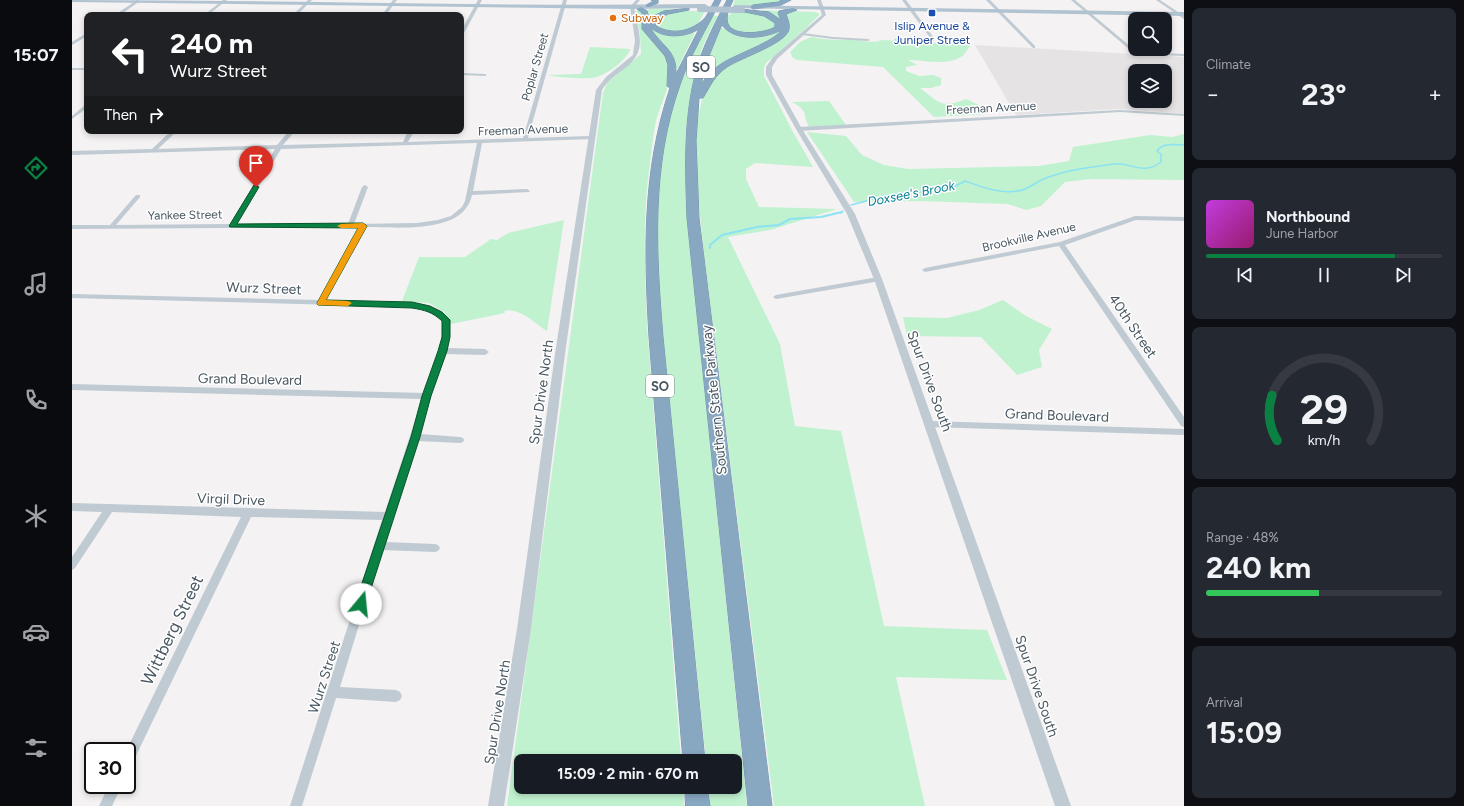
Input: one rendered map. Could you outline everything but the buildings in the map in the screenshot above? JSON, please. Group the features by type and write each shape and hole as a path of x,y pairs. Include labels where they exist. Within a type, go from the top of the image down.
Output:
{"highway":[{"path":"655,0 655,3 640,5 645,12 646,29 664,48 672,65 673,75 669,104"},
{"path":"666,0 702,10 697,29 686,33 663,32 652,27 651,20 659,14 688,9"},
{"name":"Southern State Parkway","path":"730,0 715,30 697,85 691,126 691,182 693,218 760,806"},
{"path":"753,7 779,4 788,0"},
{"path":"796,0 798,5 805,8"},
{"name":"SO","path":"693,754 652,274 654,188 657,158 669,104 702,10 716,2"},
{"path":"724,12 724,25 726,28 737,33 762,35 775,32 779,28 779,22 771,16 738,8"},
{"path":"691,126 702,91 713,74 732,60 769,43 782,35 786,31 782,13 793,10"},
{"path":"697,794 698,806"}],"main road":[{"path":"72,0 564,3 640,5 702,10"},
{"path":"640,5 702,10 753,7 1182,15"},
{"path":"738,8 793,10 823,9"}],"street":[{"path":"819,0 823,9"},
{"path":"894,40 929,42 933,39 904,0"},
{"path":"988,0 1034,47"},
{"path":"1073,0 1136,53 1184,55"},
{"path":"1158,0 1182,15"},
{"path":"122,12 138,1"},
{"path":"210,12 224,1"},
{"path":"298,12 309,1"},
{"path":"386,12 394,2"},
{"path":"464,30 479,2"},
{"name":"Poplar Street","path":"525,140 564,3"},
{"name":"Spur Drive North","path":"496,806 524,629 590,138 600,85 608,76 632,60 637,52 640,5"},
{"name":"Spur Drive South","path":"823,9 824,15 821,19 775,58 768,71 771,80 799,129 851,214 878,278 1063,806"},
{"path":"803,34 833,38 868,40"},
{"path":"72,44 84,36"},
{"path":"72,69 84,69"},
{"path":"464,74 485,75"},
{"path":"72,118 84,108"},
{"name":"Freeman Avenue","path":"799,129 1120,111 1184,115"},
{"path":"153,151 171,134"},
{"path":"232,226 279,148 290,134"},
{"path":"404,144 409,134"},
{"name":"Freeman Avenue","path":"73,154 590,138"},
{"name":"Yankee Street","path":"72,227 363,226 417,225 441,222 458,214 465,207 470,193 480,142"},
{"path":"350,226 365,187"},
{"path":"470,193 527,191"},
{"path":"111,227 138,196"},
{"name":"Brookville Avenue","path":"925,270 1061,244 1135,218 1184,219"},
{"path":"320,303 363,226"},
{"name":"40th Street","path":"1061,244 1184,424"},
{"path":"776,297 878,278"},
{"name":"Wurz Street","path":"72,296 412,305 427,308 439,314 446,320 446,337 443,351 388,516 296,806"},
{"path":"443,351 485,352"},
{"name":"Grand Boulevard","path":"72,387 427,396"},
{"name":"Grand Boulevard","path":"929,424 1184,432"},
{"path":"415,437 460,440"},
{"name":"Virgil Drive","path":"72,507 248,514 388,516"},
{"path":"72,565 110,508"},
{"name":"Wittberg Street","path":"136,744 248,514"},
{"path":"379,546 435,548"},
{"path":"333,692 396,696"},
{"path":"105,806 111,794"}],"shaded area":[{"path":"975,45 1128,54 1128,56 1184,57 1184,114 1119,109 1016,115"}],"green space":[{"path":"735,0 785,0 762,5 733,5"},
{"path":"680,9 652,16 649,19 650,28 666,33 695,33 678,68 674,68 663,45 646,23 646,10"},
{"path":"642,10 642,26 649,37 666,56 670,68 669,80 656,121 647,183 645,265 647,326 680,754 514,754 603,93 607,83 641,54 640,34 635,11"},
{"path":"762,10 780,11 784,24 781,33 706,79 703,78 710,52 720,27 734,34 759,37 772,34 782,27"},
{"path":"680,11 705,11 696,27 683,32 658,30 653,20 658,16"},
{"path":"731,11 757,13 777,22 777,28 750,35 730,29 725,21 728,15 730,15"},
{"path":"787,11 815,12 820,14 766,63 764,68 764,76 813,167 755,163 746,169 746,179 759,207 837,209 770,230 728,237 780,344 795,426 841,431 884,626 987,630 1007,680 896,677 925,806 774,806 704,255 695,163 696,123 704,93 720,70 783,36 784,13"},
{"path":"713,15 718,16 702,50 691,92 685,149 686,206 742,754 705,754 661,334 658,291 657,204 661,162 669,120 677,93 700,40"},
{"path":"811,37 871,42 882,40 971,45 962,56 955,60 935,62 908,60 917,65 906,67 906,71 919,76 933,75 941,78 941,85 931,88 920,88 937,101 951,104 966,99 981,106 986,114 934,117 883,67 797,60 793,58 790,52 800,42"},
{"path":"590,47 630,50 624,59 616,66 597,77 580,78 547,75 581,74"},
{"path":"829,101 846,125 809,127 803,110 792,102"},
{"path":"807,132 846,136 862,155 884,165 908,169 1039,166 1069,161 1073,147 1150,135 1172,137 1184,134 1184,180 1090,179 1065,182 1041,206 1026,210 1008,204 919,201 854,202"},
{"path":"564,220 547,331 527,316 515,311 504,311 505,313 451,324 444,312 429,303 402,301 419,257 465,257 491,239 497,240 508,233"},
{"path":"1003,300 1026,316 1052,329 1039,350 1042,367 1017,375 981,337 907,336 903,317 947,318 979,310"},
{"path":"514,754 514,794 683,794 684,806 507,806"},
{"path":"742,757 747,806 710,806 709,794 742,794"}],"waterway":[{"name":"Doxsee's Brook","path":"851,205 890,195 939,190 965,181 978,186 1011,192 1025,189 1054,175 1079,169 1114,164 1137,168 1148,168 1161,162 1161,154 1157,151 1162,146 1184,145"},
{"name":"Doxsee's Brook","path":"710,248 710,245 722,235 757,227 779,225 790,219 821,217 842,212"}],"slow traffic":[{"path":"341,226 363,226 320,303 348,303"}],"place":[{"name":"Islip Avenue & Juniper Street","path":"932,13"},
{"name":"Subway","path":"613,18"}],"route":[{"path":"256,187 232,226 363,226 320,303 412,305 427,308 439,314 446,320 447,328 443,351 388,516 361,604"}]}
